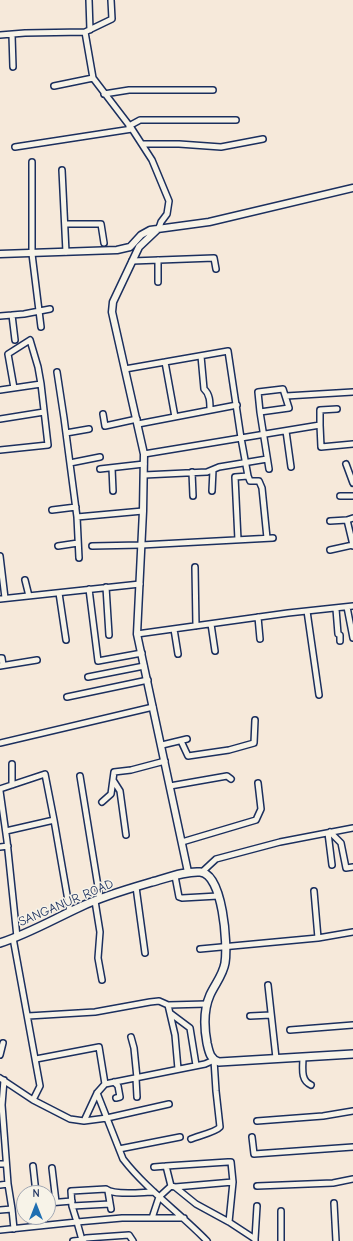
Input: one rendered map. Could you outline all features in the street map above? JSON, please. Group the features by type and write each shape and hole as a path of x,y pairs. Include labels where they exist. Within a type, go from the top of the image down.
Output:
{"main road":[{"name":"SANGANUR ROAD","path":"0,943 15,938 98,900 188,872 202,872"},
{"path":"202,872 213,880 223,909 225,962 222,974 209,996 204,1022 207,1044 214,1060 219,1062 353,1054"}],"street":[{"path":"89,0 87,31 93,78 131,127 152,160 169,201 167,214 161,222 159,228 139,247 113,302 112,312 144,454 143,511 137,634 188,872"},
{"path":"0,35 87,31 112,19 111,0"},
{"path":"12,34 14,67"},
{"path":"54,86 93,78"},
{"path":"104,94 129,90 213,90"},
{"path":"15,148 131,127 140,120 236,120"},
{"path":"142,144 221,146 263,139"},
{"path":"32,162 32,254 41,328"},
{"path":"62,170 66,252"},
{"path":"0,254 32,254 117,250 130,248 141,235 150,230 209,222 353,188"},
{"path":"65,224 101,224 104,243"},
{"path":"132,261 214,258 216,269"},
{"path":"158,260 158,282"},
{"path":"0,316 50,309"},
{"path":"12,315 15,340"},
{"path":"0,450 48,445 41,384 38,367 30,340 8,354 14,388"},
{"path":"92,546 141,545 270,538 262,488 259,481 250,481 248,476 228,351 125,369"},
{"path":"201,356 204,389 207,391 210,401 210,410"},
{"path":"165,362 175,417"},
{"path":"57,372 76,507 79,558"},
{"path":"0,390 41,384"},
{"path":"260,412 290,408 283,389 258,392 260,412 269,469"},
{"path":"286,396 353,392"},
{"path":"103,414 105,426 175,417 237,405"},
{"path":"337,408 320,410 321,447 353,444"},
{"path":"0,419 44,412"},
{"path":"144,454 320,425"},
{"path":"66,433 89,429"},
{"path":"286,431 291,467"},
{"path":"70,463 100,457"},
{"path":"144,475 207,472 219,467 267,459"},
{"path":"100,469 144,464"},
{"path":"346,464 353,483"},
{"path":"112,468 113,491"},
{"path":"212,490 213,470"},
{"path":"192,472 193,496"},
{"path":"238,540 235,477 248,476"},
{"path":"340,496 353,496"},
{"path":"52,510 76,507"},
{"path":"77,518 143,511"},
{"path":"330,521 347,520 353,518"},
{"path":"330,550 353,545 347,520"},
{"path":"58,546 78,543"},
{"path":"0,556 3,598 140,584"},
{"path":"195,567 196,626"},
{"path":"25,580 29,596"},
{"path":"106,587 109,635"},
{"path":"89,589 98,661 142,653"},
{"path":"59,593 66,640"},
{"path":"137,634 258,617 350,607 353,638"},
{"path":"336,609 340,641"},
{"path":"307,611 319,695"},
{"path":"258,617 260,640"},
{"path":"212,624 215,651"},
{"path":"174,629 178,654"},
{"path":"0,658 2,658 1,666 37,660"},
{"path":"88,677 144,666"},
{"path":"67,697 148,680"},
{"path":"0,743 153,707"},
{"path":"162,745 184,740 188,756 230,750 254,743 255,720"},
{"path":"102,802 111,794 114,772 131,770 165,761"},
{"path":"12,764 12,785"},
{"path":"33,1100 40,1086 15,938 8,846 2,819 0,790 45,774 70,912"},
{"path":"80,776 98,900 100,932 98,958 102,980"},
{"path":"170,786 228,776 231,779"},
{"path":"113,780 120,791 126,835"},
{"path":"182,842 256,820 261,809 258,784"},
{"path":"6,832 54,820"},
{"path":"202,872 216,859 280,842 353,828"},
{"path":"329,832 332,865"},
{"path":"329,832 341,843 346,868 353,867"},
{"path":"0,847 8,846"},
{"path":"175,876 179,897 218,896"},
{"path":"136,887 145,953"},
{"path":"314,891 318,938"},
{"path":"200,950 318,938 353,932"},
{"path":"268,985 276,1058"},
{"path":"28,1016 95,1012 159,1001 168,1005 207,1004"},
{"path":"168,1005 175,1035 178,1069"},
{"path":"170,1013 190,1028 196,1065"},
{"path":"250,1016 271,1015"},
{"path":"290,1030 353,1025"},
{"path":"131,1037 134,1048 137,1097"},
{"path":"0,1055 3,1043"},
{"path":"36,1059 99,1047 105,1084"},
{"path":"303,1057 304,1079 311,1085"},
{"path":"84,1121 97,1093 105,1084 214,1060 220,1127 218,1130 191,1139"},
{"path":"2,1079 33,1100 70,1119 84,1121 107,1118 169,1104"},
{"path":"2,1079 2,1141 14,1229"},
{"path":"114,1082 118,1086 120,1097 116,1098"},
{"path":"97,1093 123,1159 159,1197 184,1218 207,1241"},
{"path":"257,1121 322,1116 353,1111"},
{"path":"119,1149 180,1137"},
{"path":"252,1137 254,1154 353,1147"},
{"path":"154,1167 231,1162 233,1182 229,1222"},
{"path":"0,1164 6,1164"},
{"path":"33,1166 35,1185"},
{"path":"166,1166 173,1186 196,1204 229,1222 255,1240"},
{"path":"52,1168 54,1185"},
{"path":"258,1186 333,1183 353,1180"},
{"path":"152,1218 159,1197 173,1186 233,1182"},
{"path":"0,1185 8,1184"},
{"path":"82,1240 72,1203 71,1191 106,1189 108,1191 120,1193 154,1192"},
{"path":"56,1202 110,1206 108,1191"},
{"path":"334,1203 336,1241"},
{"path":"255,1240 256,1206"},
{"path":"0,1210 12,1209"},
{"path":"281,1211 281,1241"},
{"path":"0,1230 122,1218 184,1218"},
{"path":"73,1241 86,1238 129,1235 134,1241"}]}
